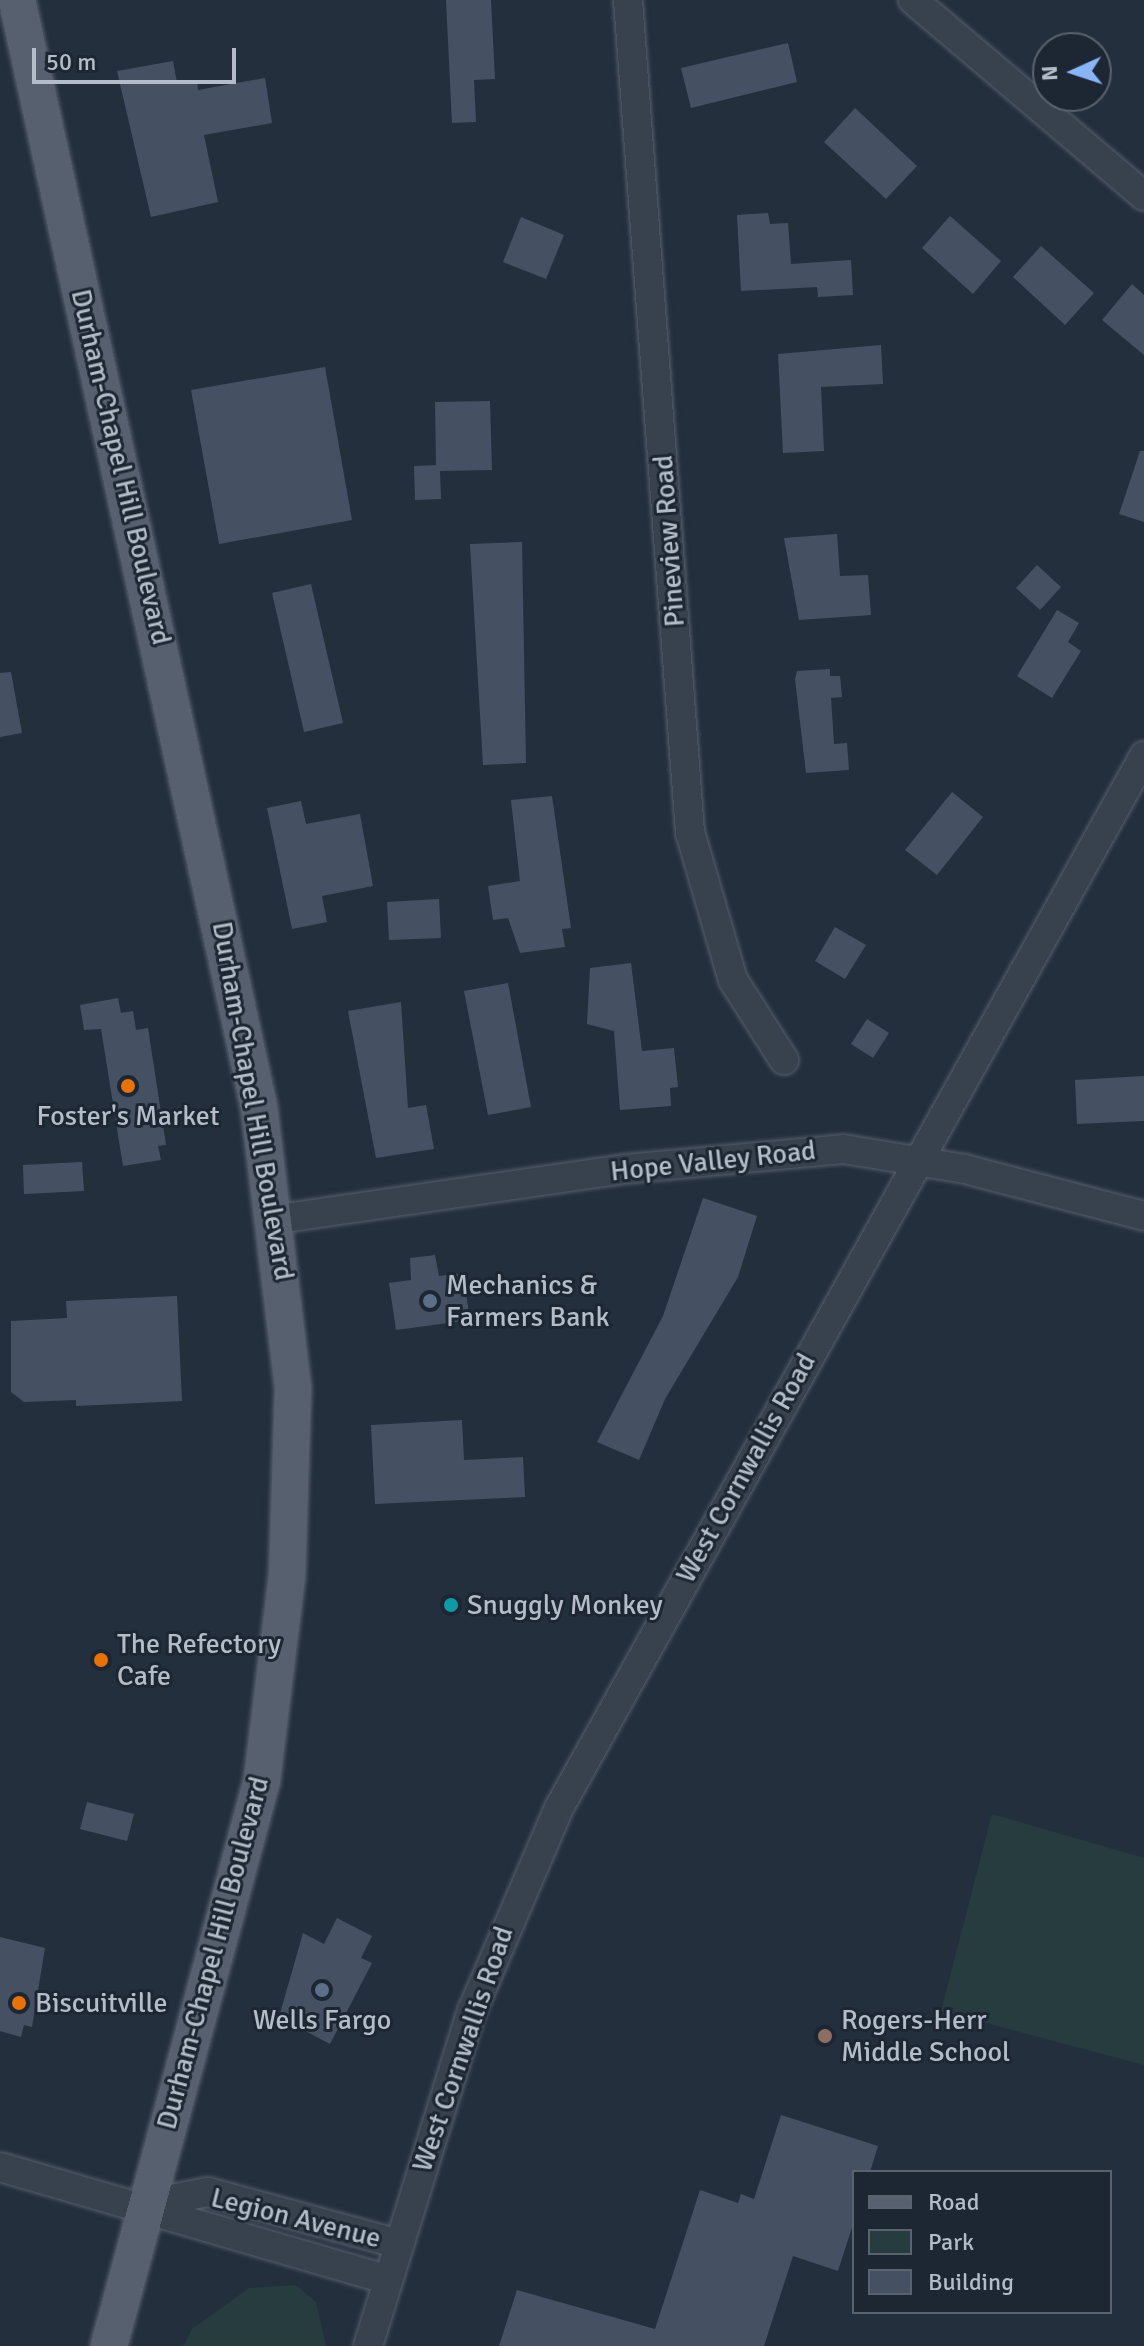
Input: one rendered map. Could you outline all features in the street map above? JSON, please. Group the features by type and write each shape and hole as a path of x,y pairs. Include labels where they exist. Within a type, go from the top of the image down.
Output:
{"main road":[{"name":"Durham-Chapel Hill Boulevard","path":"17,0 207,851 278,1219 294,1444 277,1676 244,1856 109,2346"}],"street":[{"name":"Pineview Road","path":"628,0 690,832 733,980 784,1060"},
{"path":"913,0 1144,196"},
{"name":"West Cornwallis Road","path":"368,2346 472,2011 524,1880 917,1159 1144,756"},
{"name":"Hope Valley Road","path":"278,1219 762,1152 843,1149 917,1159 1144,1216"},
{"name":"Legion Avenue","path":"0,2167 146,2204 200,2229 388,2280"},
{"name":"Legion Avenue","path":"146,2204 208,2192 399,2244"}],"green space":[{"path":"992,1814 1144,1858 1144,2065 941,2011"},
{"path":"296,2285 316,2302 326,2346 183,2346 192,2329 249,2288"}],"building":[{"path":"446,0 491,0 495,79 474,80 476,122 452,123"},
{"path":"788,43 797,82 691,108 681,68"},
{"path":"173,61 177,83 197,80 198,90 265,78 272,123 204,135 218,202 151,217 117,71"},
{"path":"855,108 917,166 886,199 824,142"},
{"path":"768,213 770,224 788,223 791,264 851,260 853,295 818,297 817,287 741,291 737,215"},
{"path":"950,216 1001,261 973,294 922,248"},
{"path":"521,217 564,235 546,279 503,262"},
{"path":"1041,246 1094,293 1065,325 1013,277"},
{"path":"1132,284 1144,295 1144,355 1102,320"},
{"path":"881,345 883,384 821,387 824,451 783,453 778,354"},
{"path":"325,367 352,520 219,544 191,390"},
{"path":"490,401 492,470 440,471 441,499 415,500 414,466 436,465 435,402"},
{"path":"1140,451 1144,451 1144,522 1119,514"},
{"path":"837,534 840,576 868,575 871,615 799,620 784,538"},
{"path":"522,542 526,763 483,765 470,544"},
{"path":"1037,565 1061,587 1040,610 1016,588"},
{"path":"311,584 343,723 304,732 272,593"},
{"path":"1057,610 1079,623 1068,642 1081,651 1052,698 1017,676"},
{"path":"830,669 830,676 840,676 842,697 831,698 834,744 847,743 849,770 806,773 795,679 797,671"},
{"path":"11,672 22,733 0,737 0,673"},
{"path":"952,792 983,817 937,875 905,850"},
{"path":"552,796 571,928 562,929 565,947 520,953 508,918 493,920 488,886 520,881 511,800"},
{"path":"301,801 306,824 360,814 373,886 322,896 327,922 292,929 267,808"},
{"path":"439,899 441,938 389,940 387,902"},
{"path":"835,927 866,945 845,979 815,961"},
{"path":"631,963 642,1051 674,1048 678,1087 670,1088 671,1106 620,1110 614,1031 587,1024 590,968"},
{"path":"508,983 531,1107 488,1115 464,991"},
{"name":"Foster's Market","path":"118,998 121,1013 133,1011 136,1030 148,1028 166,1145 158,1146 161,1160 123,1166 101,1029 84,1030 80,1005"},
{"path":"401,1002 408,1108 426,1105 434,1149 376,1158 348,1011"},
{"path":"867,1019 889,1033 873,1058 851,1044"},
{"path":"1144,1076 1144,1121 1077,1124 1075,1080"},
{"path":"82,1162 84,1191 24,1194 23,1165"},
{"path":"703,1198 757,1216 738,1277 665,1399 639,1460 597,1442 663,1316"},
{"name":"Mechanics & Farmers Bank","path":"435,1255 439,1276 463,1273 470,1320 396,1330 389,1283 411,1280 410,1258"},
{"path":"177,1296 182,1401 76,1406 76,1400 24,1402 11,1392 11,1321 67,1318 66,1301"},
{"path":"462,1420 464,1460 523,1457 525,1497 375,1504 371,1425"},
{"path":"87,1802 134,1814 127,1841 80,1829"},
{"name":"Wells Fargo","path":"337,1918 372,1936 361,1958 372,1963 330,2044 279,2017 303,1933 324,1944"},
{"name":"Biscuitville","path":"0,1937 45,1948 32,2027 24,2025 21,2037 0,2031"},
{"name":"Rogers-Herr Middle School","path":"781,2115 878,2146 871,2170 852,2170 852,2227 838,2271 793,2256 764,2346 499,2346 517,2290 655,2329 700,2190 738,2203 741,2194 754,2199"}],"place":[{"name":"Foster's Market","path":"128,1086"},
{"name":"Mechanics & Farmers Bank","path":"430,1301"},
{"name":"Snuggly Monkey","path":"451,1605"},
{"name":"The Refectory Cafe","path":"101,1660"},
{"name":"Wells Fargo","path":"322,1990"},
{"name":"Biscuitville","path":"19,2003"},
{"name":"Rogers-Herr Middle School","path":"825,2036"}]}
